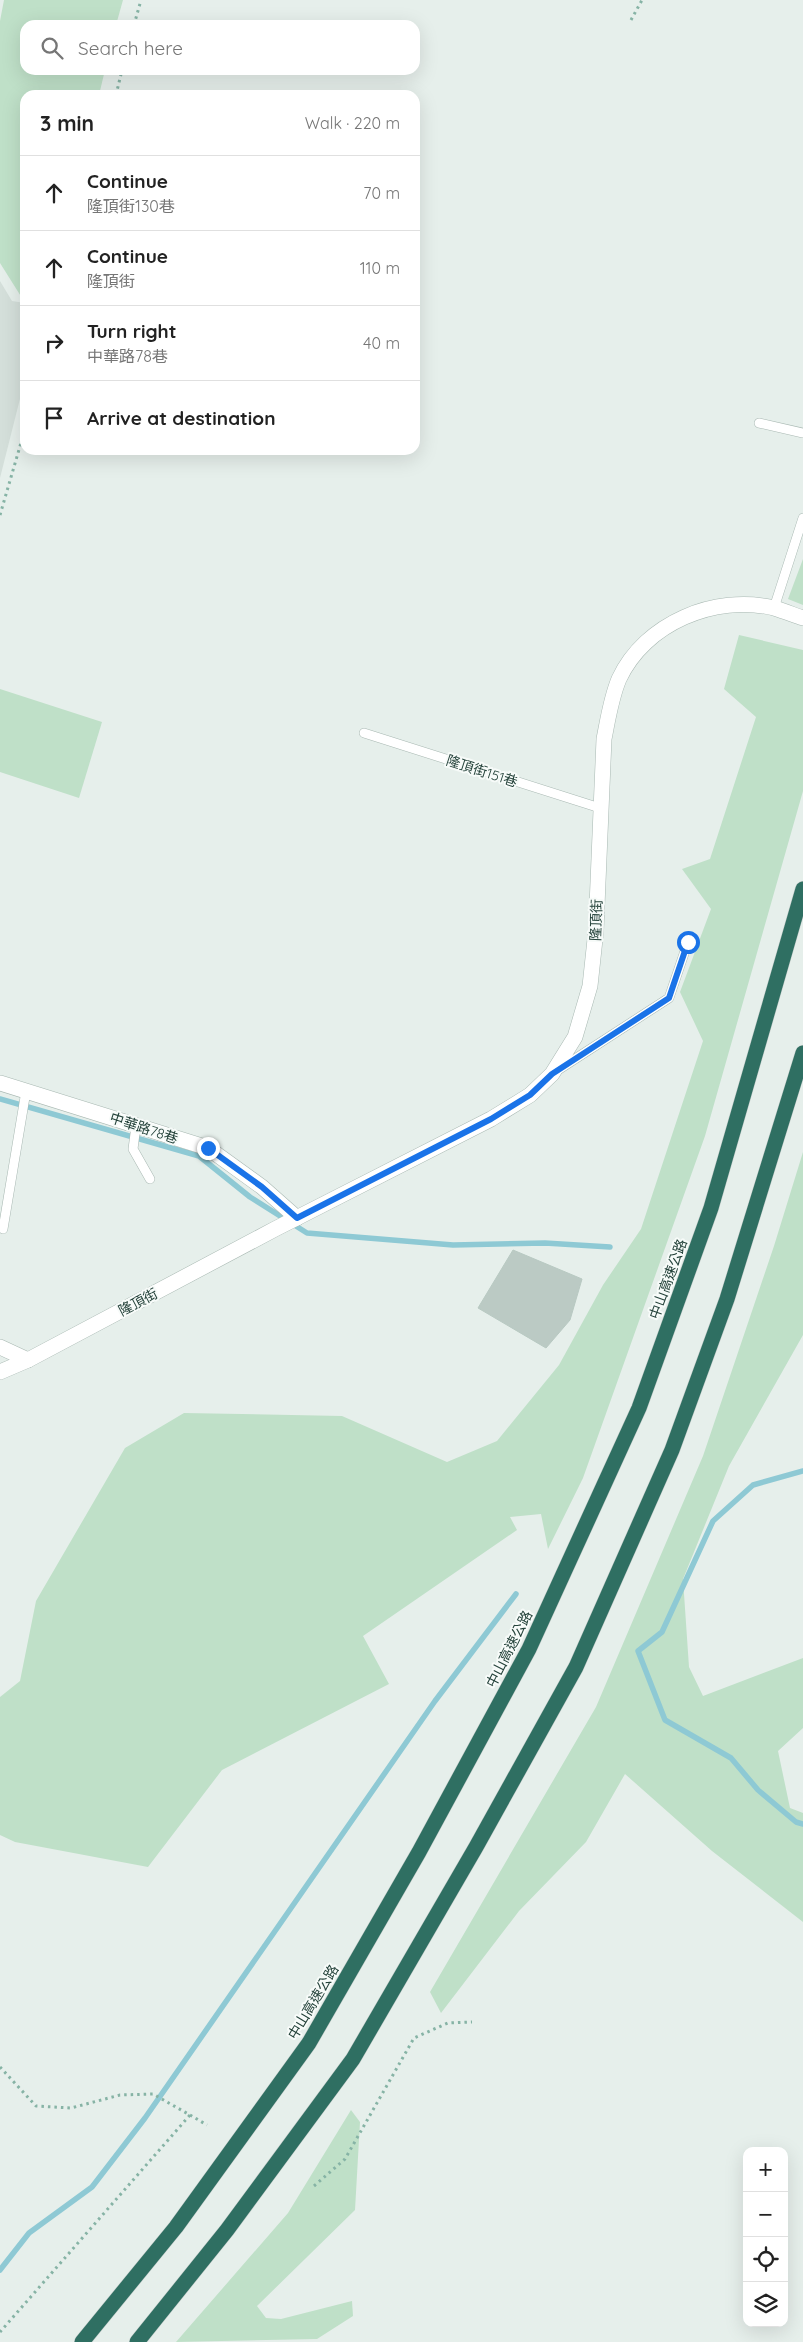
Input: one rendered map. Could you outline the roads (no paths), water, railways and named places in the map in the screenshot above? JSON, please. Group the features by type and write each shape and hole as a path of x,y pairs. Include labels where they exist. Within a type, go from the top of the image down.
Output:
{"highway":[{"name":"中山高速公路","path":"82,2342 176,2227 309,2043 419,1852 529,1649 640,1408 711,1208 803,890"},
{"path":"137,2342 227,2230 353,2059 476,1847 576,1667 672,1450 727,1299 803,1053"}],"street":[{"name":"隆頂街","path":"0,1372 28,1360 275,1229 491,1119 530,1095 552,1074 575,1037 590,986 596,930 604,739 610,707 619,679 634,655 652,637 666,627 698,611 721,605 742,605 774,608 803,618"},
{"name":"中華路78巷","path":"0,1083 208,1148 262,1187 297,1218"},
{"path":"0,1347 28,1360"}],"lane":[{"path":"759,423 803,433"},
{"path":"774,608 803,518"},
{"name":"隆頂街151巷","path":"364,733 600,808"},
{"path":"552,1074 669,998 688,942"},
{"path":"2,1229 26,1092"},
{"path":"136,1126 133,1149 150,1179"}],"waterway":[{"path":"0,1099 199,1156 250,1197 307,1233 453,1245 545,1243 610,1247"},
{"path":"803,1471 753,1485 713,1521 662,1632 638,1651 665,1720 731,1758 758,1790 796,1822 803,1824"},
{"path":"0,2270 29,2233 92,2187 145,2118 435,1701 516,1594"}]}
